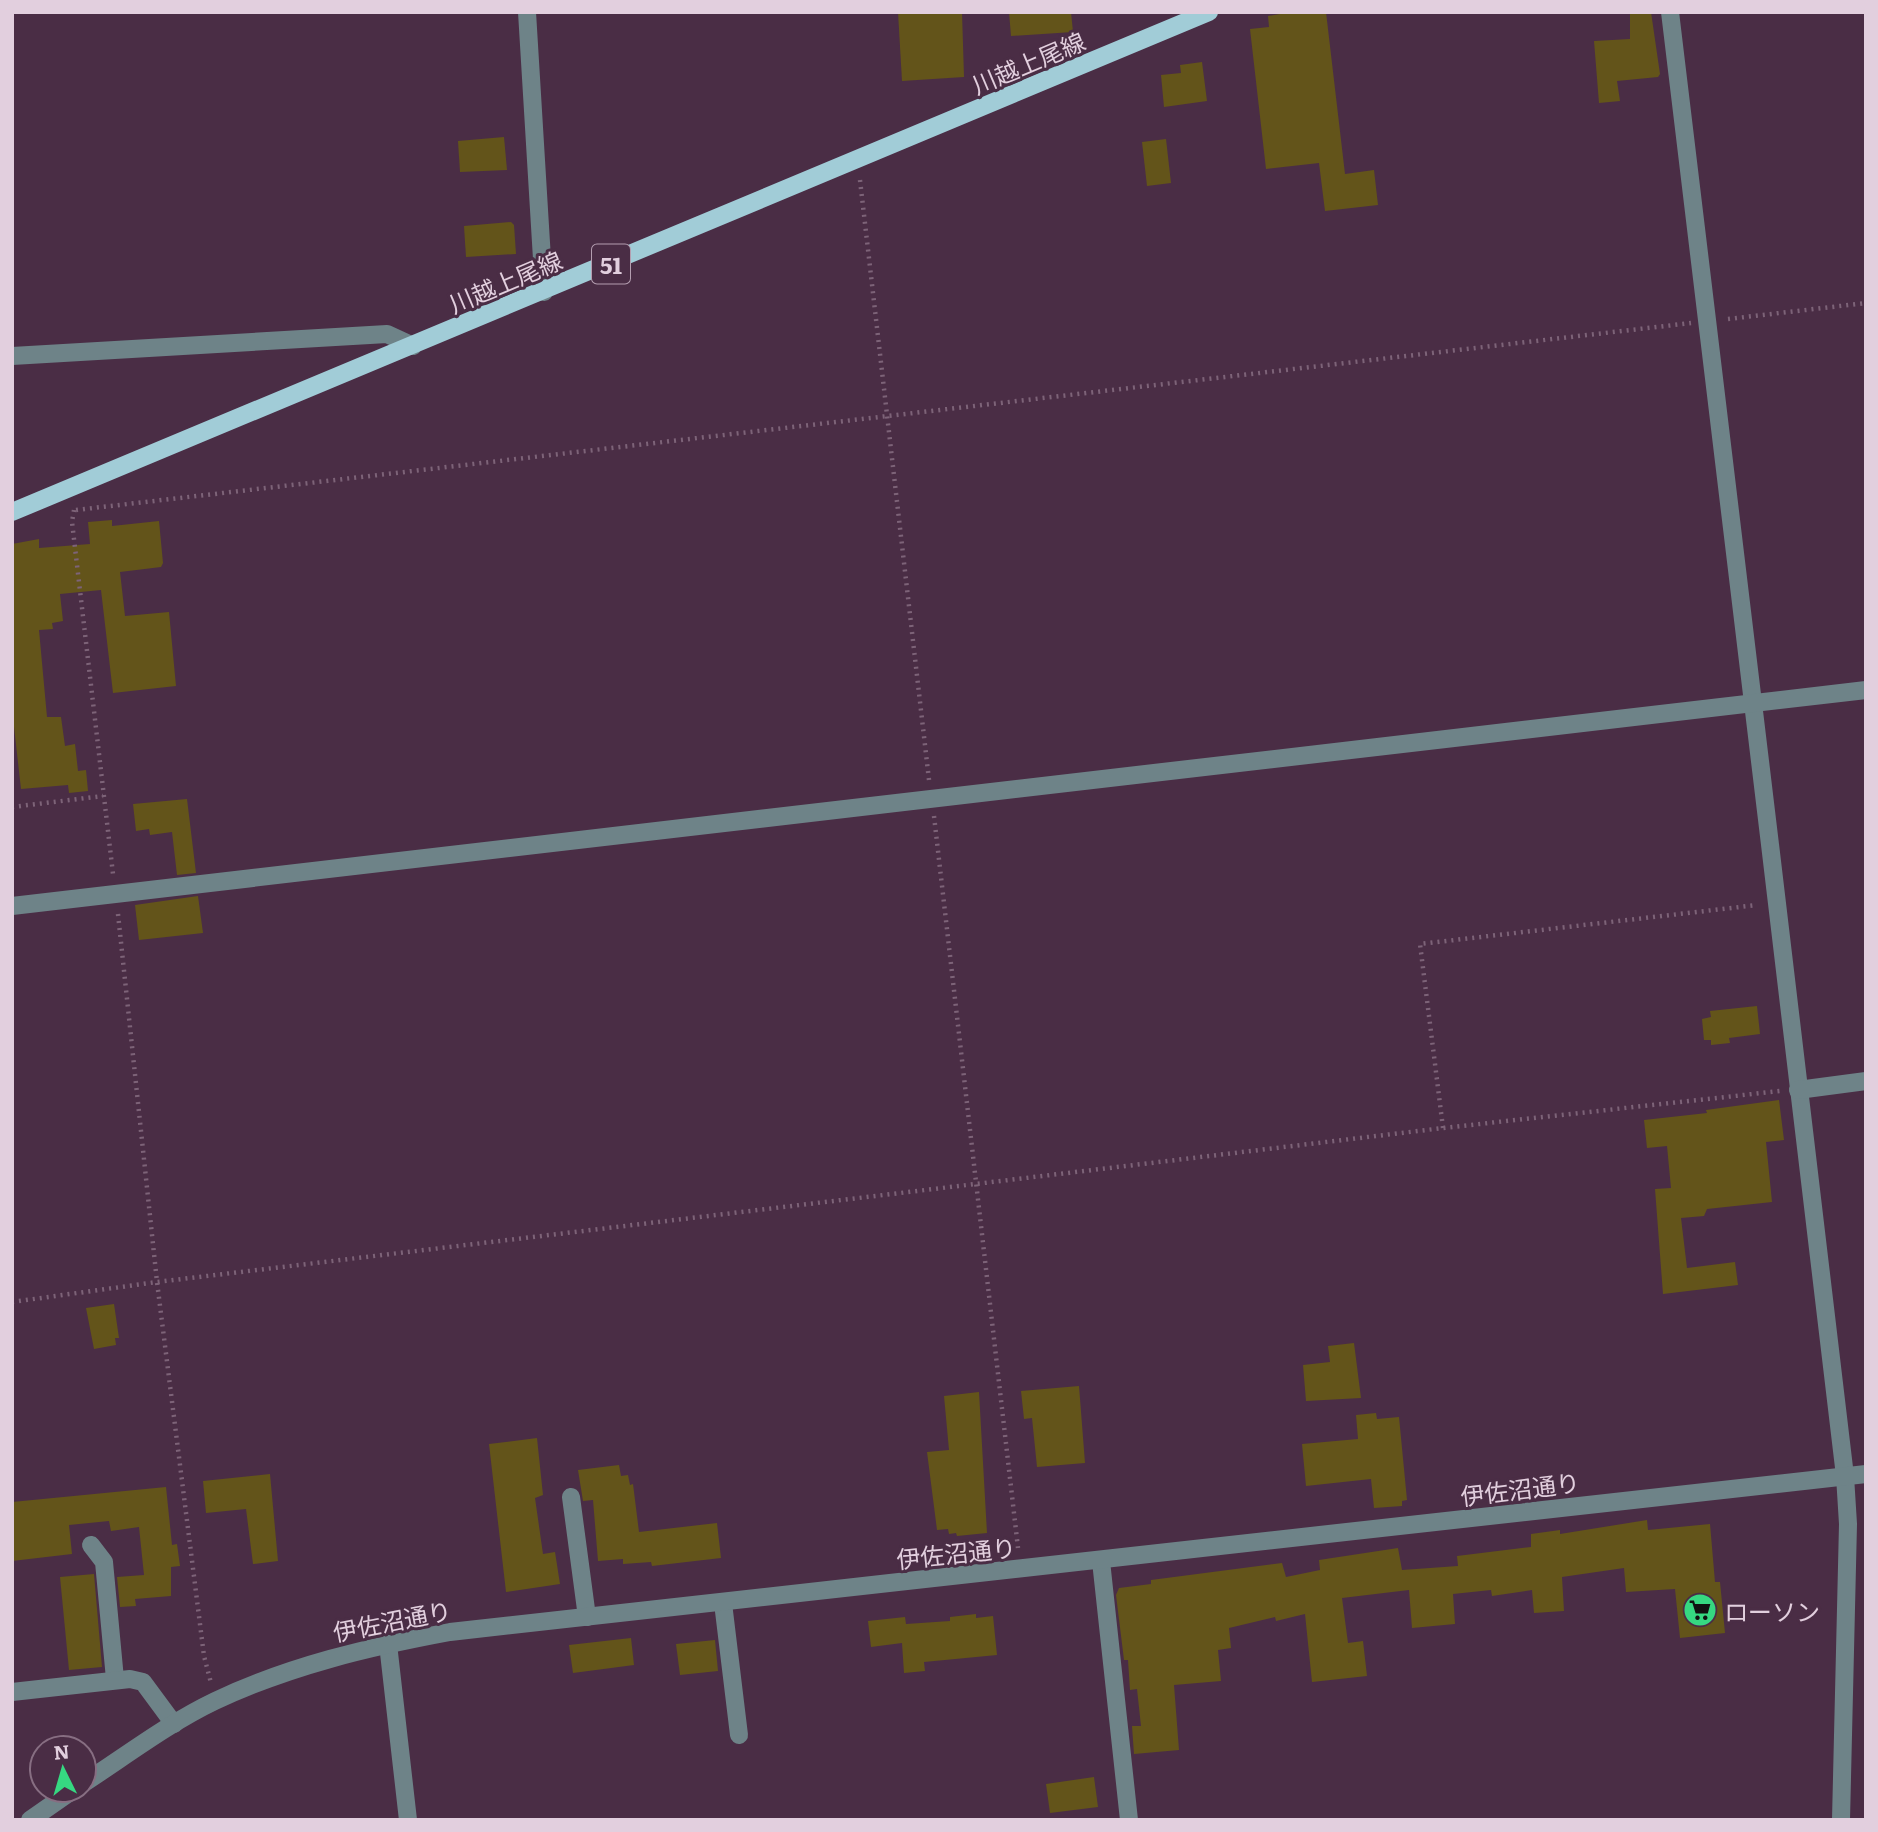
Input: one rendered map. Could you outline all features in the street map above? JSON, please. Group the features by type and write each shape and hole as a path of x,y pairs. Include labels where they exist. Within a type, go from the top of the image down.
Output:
{"main road":[{"name":"川越上尾線","path":"12,513 1209,12"}],"street":[{"path":"527,12 544,292"},
{"path":"1670,12 1779,902 1798,1090 1845,1476 1848,1524 1841,1820"},
{"path":"12,356 387,334 413,346"},
{"path":"12,906 1866,690"},
{"path":"1798,1090 1866,1082"},
{"name":"伊佐沼通り","path":"98,1774 216,1700 325,1659 388,1643 450,1632 1866,1474"},
{"path":"571,1497 587,1617"},
{"path":"91,1545 104,1562 115,1679"},
{"path":"1101,1561 1129,1820"},
{"path":"723,1603 739,1735"},
{"path":"388,1643 408,1820"},
{"path":"12,1692 115,1679 144,1682 174,1724"},
{"path":"30,1820 53,1804"}],"path":[{"path":"858,161 1020,1570"},
{"path":"53,495 74,510 1866,303"},
{"path":"74,510 72,522 116,894 157,1282 204,1656 216,1700"},
{"path":"12,807 103,796"},
{"path":"1443,1128 1420,944 1779,902"},
{"path":"12,1302 157,1282 1443,1128 1798,1090"}],"building":[{"path":"898,12 962,12 964,77 902,81"},
{"path":"1009,12 1071,12 1073,32 1011,36"},
{"path":"1291,12 1326,12 1345,174 1374,170 1378,205 1325,211 1319,163 1266,169 1250,29 1269,27 1268,16"},
{"path":"1630,12 1651,12 1660,74 1658,77 1617,81 1620,101 1599,103 1594,41 1630,39"},
{"path":"1202,62 1207,101 1164,107 1161,75 1181,73 1180,65"},
{"path":"504,137 507,170 460,172 458,141"},
{"path":"1166,139 1171,183 1147,186 1142,142"},
{"path":"511,222 514,225 516,254 466,257 464,226"},
{"path":"112,520 112,526 159,521 163,563 161,567 120,572 125,616 169,612 176,686 113,693 101,590 60,594 63,621 52,623 53,629 39,630 47,717 61,717 65,746 75,744 78,771 86,770 88,791 69,793 68,785 21,789 12,709 12,544 39,539 39,548 90,544 88,522"},
{"path":"187,799 196,873 177,875 172,832 150,835 149,829 136,831 133,804"},
{"path":"198,896 203,933 139,940 135,905"},
{"path":"1757,1006 1760,1034 1729,1038 1730,1043 1711,1045 1711,1040 1704,1040 1702,1019 1711,1017 1710,1011"},
{"path":"1779,1100 1784,1140 1766,1142 1772,1202 1707,1209 1704,1216 1681,1218 1687,1268 1735,1262 1738,1285 1663,1294 1655,1189 1671,1188 1667,1146 1647,1148 1644,1120 1707,1113 1706,1110"},
{"path":"114,1304 119,1338 115,1338 116,1345 94,1349 86,1308"},
{"path":"1354,1343 1361,1398 1306,1401 1303,1365 1330,1362 1328,1346"},
{"path":"1079,1386 1085,1463 1037,1467 1032,1418 1024,1419 1021,1391"},
{"path":"979,1392 987,1533 957,1536 956,1533 949,1534 948,1529 937,1530 927,1452 949,1450 944,1396"},
{"path":"1376,1413 1377,1419 1399,1417 1407,1500 1402,1501 1402,1506 1374,1508 1371,1479 1306,1486 1302,1444 1358,1439 1356,1415"},
{"path":"537,1438 543,1495 535,1498 543,1554 555,1552 560,1584 506,1592 489,1444"},
{"path":"619,1465 621,1476 628,1475 630,1485 633,1484 639,1532 717,1523 721,1558 652,1566 651,1562 623,1564 623,1559 598,1561 593,1500 583,1501 578,1470"},
{"path":"270,1474 278,1561 253,1564 246,1509 206,1513 203,1481"},
{"path":"166,1487 172,1545 177,1544 180,1566 171,1567 171,1596 135,1599 136,1606 120,1607 117,1577 144,1575 139,1527 111,1531 109,1521 69,1525 72,1554 12,1561 12,1502"},
{"path":"1647,1520 1648,1530 1710,1524 1715,1582 1720,1582 1725,1633 1680,1638 1675,1589 1626,1592 1624,1568 1562,1577 1564,1611 1534,1613 1532,1590 1492,1596 1491,1590 1453,1594 1455,1624 1412,1628 1409,1590 1342,1598 1348,1643 1363,1641 1367,1676 1312,1682 1305,1614 1276,1621 1275,1617 1229,1628 1231,1648 1218,1650 1221,1681 1174,1685 1179,1750 1134,1754 1132,1726 1141,1726 1137,1689 1130,1690 1128,1660 1124,1660 1116,1595 1119,1588 1151,1584 1151,1580 1282,1563 1286,1577 1320,1570 1319,1560 1398,1548 1402,1570 1458,1566 1457,1556 1531,1547 1531,1534 1560,1530 1560,1534"},
{"path":"94,1574 102,1667 69,1670 60,1577"},
{"path":"976,1614 976,1618 993,1616 997,1655 924,1662 925,1671 904,1673 902,1643 871,1647 868,1621 905,1617 906,1624 950,1621 950,1617"},
{"path":"631,1638 634,1665 573,1673 569,1645"},
{"path":"715,1640 718,1671 680,1675 676,1644"},
{"path":"1094,1777 1098,1807 1050,1813 1046,1784"}],"place":[{"name":"ローソン","path":"1700,1610"}]}
